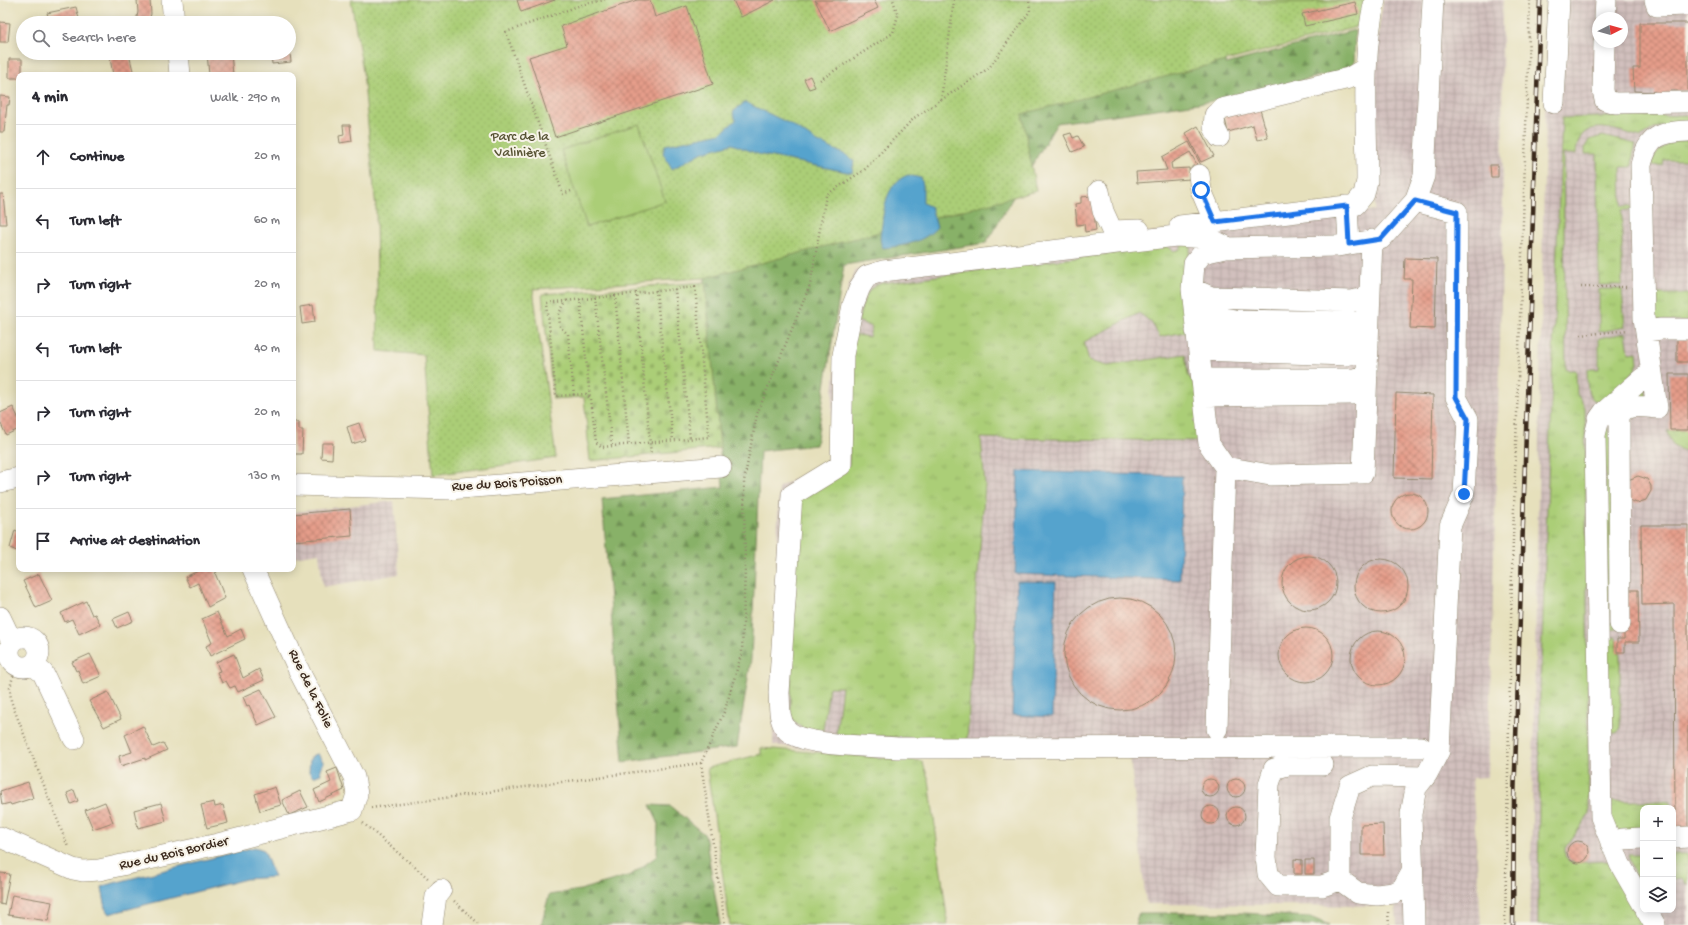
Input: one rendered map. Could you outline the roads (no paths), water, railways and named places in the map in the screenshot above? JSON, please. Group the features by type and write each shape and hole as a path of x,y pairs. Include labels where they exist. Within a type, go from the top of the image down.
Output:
{"street":[{"path":"172,0 173,16"},
{"path":"1099,191 1103,211 1112,231 1215,222 1355,205 1364,194 1367,181 1366,68 1370,20 1375,0"},
{"path":"1217,729 1225,467 1209,444 1192,289 1194,264 1203,253 1229,248 1338,246 1381,239 1415,201 1424,176 1432,0"},
{"path":"1554,103 1559,0"},
{"path":"1605,12 1606,0"},
{"path":"1655,0 1657,6 1688,5"},
{"path":"1604,48 1603,90 1605,100 1615,103 1688,102"},
{"path":"179,60 180,72"},
{"path":"1219,137 1214,127 1215,115 1222,109 1349,78 1366,68"},
{"path":"1620,624 1629,584 1619,417 1623,411 1631,407 1657,408 1652,377 1638,330 1642,283 1641,166 1647,148 1657,136 1664,133 1688,131"},
{"path":"1199,175 1201,190 1215,222"},
{"path":"1414,925 1411,814 1416,788 1425,777 1439,751 1450,526 1464,494 1468,419 1456,397 1457,212 1415,201"},
{"path":"1347,206 1349,244"},
{"path":"1229,248 1208,238 1176,236 883,271 867,276 860,287 853,305 843,355 842,465 792,495 779,693 780,717 786,729 795,736 823,743 897,748 1422,747"},
{"path":"1225,467 1270,475 1363,473 1372,240"},
{"path":"1192,289 1211,297 1352,301 1369,297"},
{"path":"1638,330 1688,329"},
{"path":"1199,356 1252,337 1350,340 1367,354"},
{"path":"1199,356 1351,394 1367,354"},
{"path":"1199,356 1348,364 1367,354"},
{"path":"1640,899 1620,864 1601,817 1595,435 1598,419 1604,412 1643,378 1652,377"},
{"name":"Rue du Bois Poisson","path":"296,485 449,489 721,467"},
{"path":"0,482 16,479"},
{"name":"Rue de la Folie","path":"254,572 301,675 354,777 356,794 352,810"},
{"path":"0,617 12,642"},
{"path":"24,665 39,656 38,646 31,638 20,637 12,642 8,652 9,657 24,665 43,673 74,739"},
{"path":"1324,765 1288,765 1274,769 1269,784 1266,857 1268,874 1278,886 1322,886 1340,880"},
{"path":"1340,880 1340,818 1350,786 1372,776 1425,777"},
{"name":"Rue du Bois Bordier","path":"0,837 73,869 83,871 99,870 125,866 218,844 352,810"},
{"path":"1676,838 1688,837"},
{"path":"1611,843 1622,839 1640,838"},
{"path":"1340,880 1358,893 1377,895 1394,893 1402,889 1412,871"},
{"path":"432,925 436,896 441,890"},
{"path":"1648,913 1655,925"}],"water":[{"path":"745,102 790,124 816,141 848,156 854,161 852,173 758,154 732,144 703,152 672,169 663,153 665,145 721,133 736,120 733,112"},
{"path":"908,175 921,178 923,185 923,203 931,207 937,227 925,237 912,243 883,248 880,236 888,195 901,178"},
{"path":"1018,471 1182,476 1180,580 1015,574"},
{"path":"1017,581 1056,582 1052,717 1012,715"},
{"path":"318,754 324,763 320,768 321,774 313,777 309,772 310,759 313,755"},
{"path":"255,847 264,850 274,877 246,879 109,914 106,910 102,887 106,885"}],"railway":[{"path":"1513,925 1514,801 1540,0"}],"park label":[{"name":"Parc de la Valinière","path":"520,146"}]}
